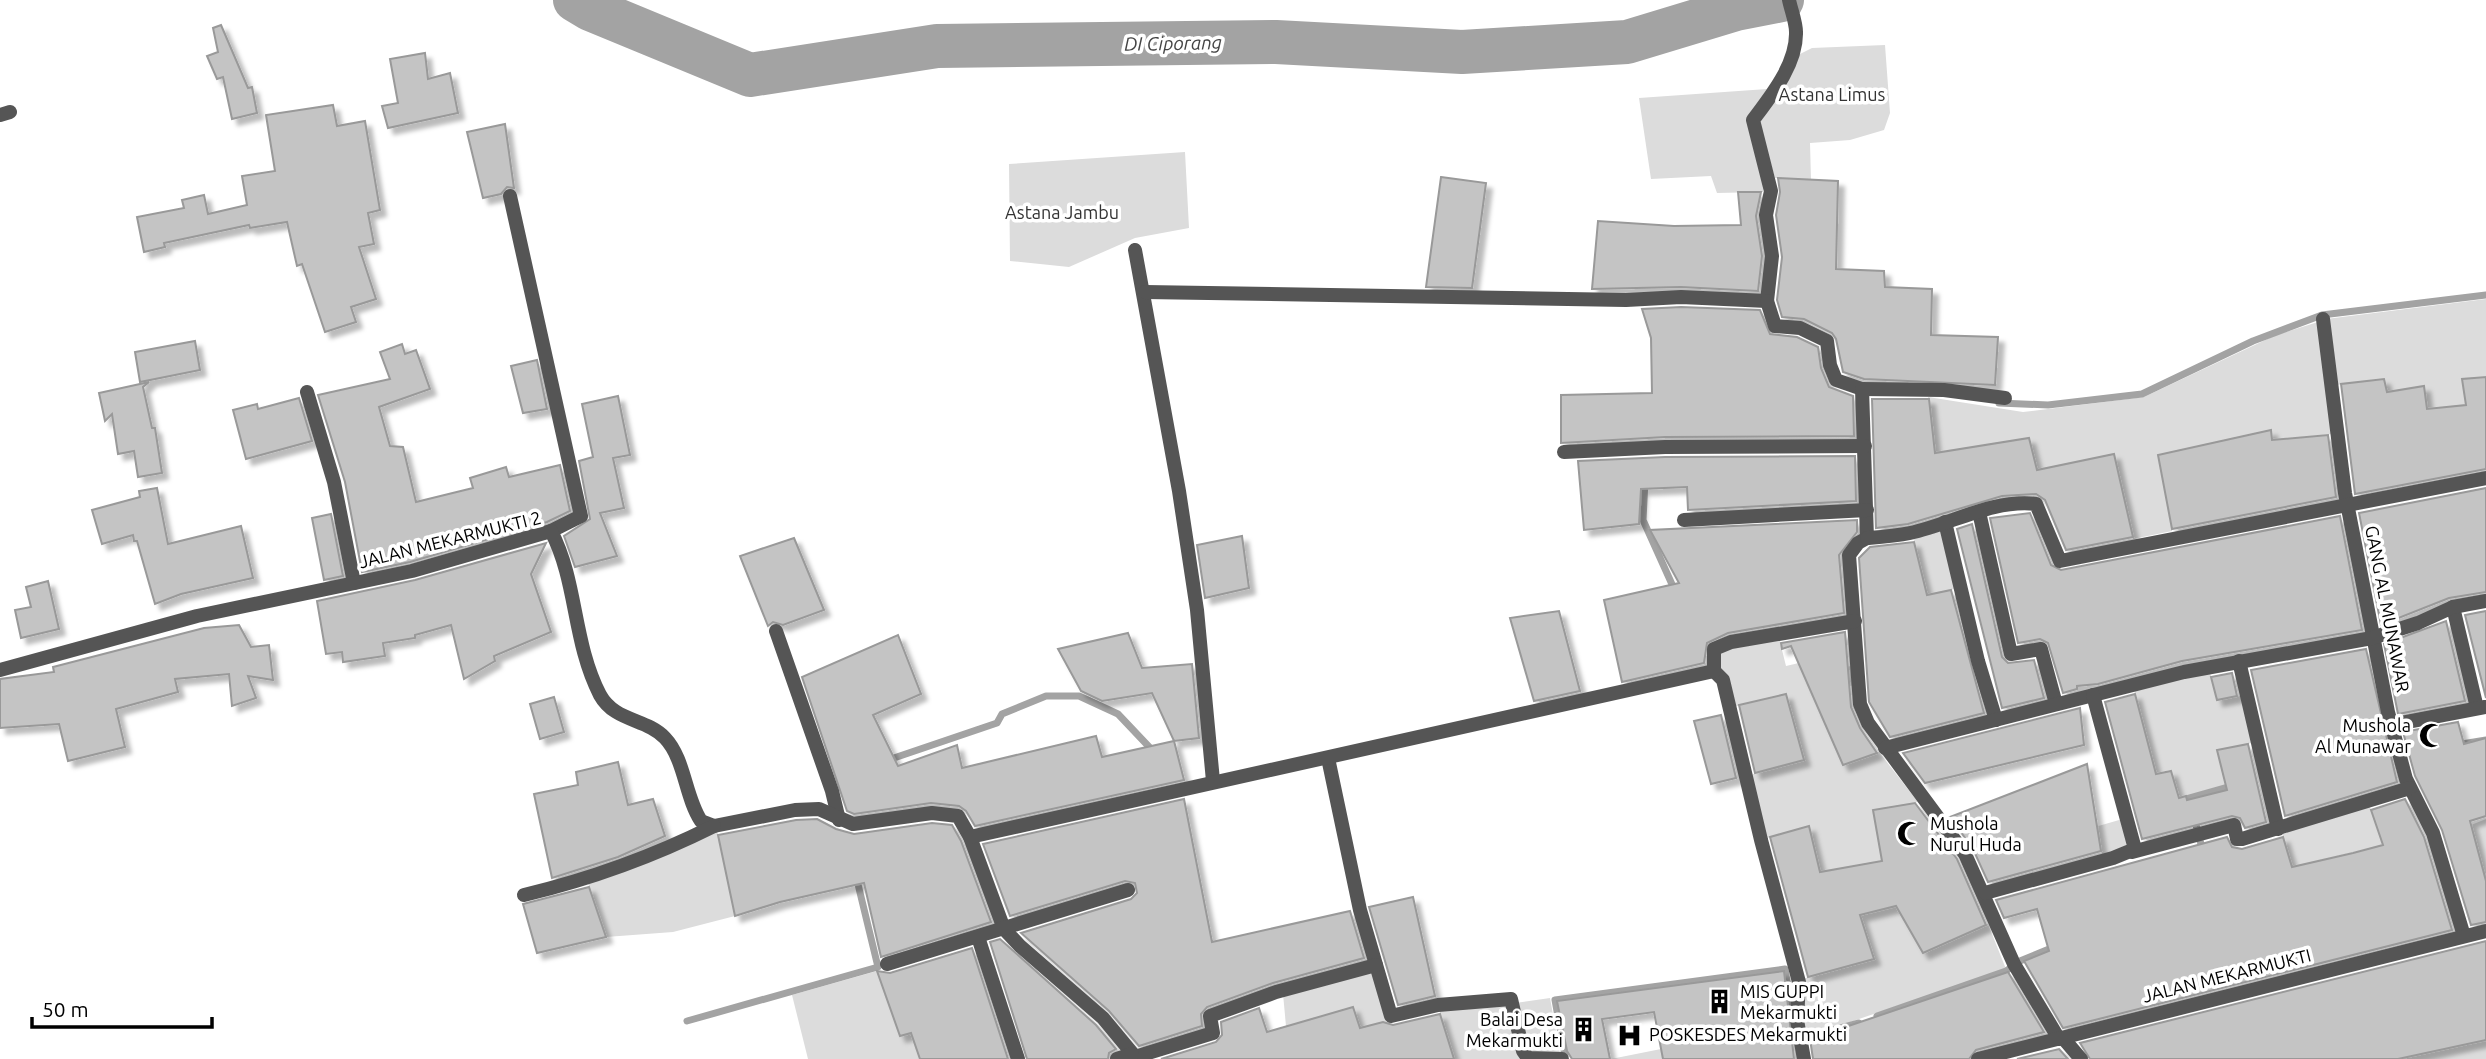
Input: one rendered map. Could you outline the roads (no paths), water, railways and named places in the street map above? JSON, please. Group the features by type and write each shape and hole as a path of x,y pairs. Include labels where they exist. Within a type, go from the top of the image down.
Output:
{"street":[{"path":"1789,0 1796,33 1790,61 1778,86 1753,120 1771,191 1766,215 1772,256 1766,301 1775,326 1800,328 1827,341 1829,365 1836,380 1862,389 1944,390 2005,398"},
{"path":"510,196 581,516 551,531"},
{"path":"1135,250 1145,292 1197,610 1213,781"},
{"path":"1145,292 1626,300 1681,297 1766,301"},
{"name":"GANG AL MUNAWAR","path":"2323,320 2348,505 2391,725 2410,788 2433,833 2464,936"},
{"path":"1862,389 1867,538"},
{"path":"307,392 334,481 354,583"},
{"path":"1564,452 1665,447 1865,446"},
{"path":"2081,1059 2061,1038 2014,964 1985,893 1965,854 1885,748 1860,704 1849,555 1858,542 1867,538 1910,533 2013,503 2036,504 2060,561 2486,478"},
{"path":"1684,520 1867,510"},
{"path":"1979,512 2011,654 2041,649 2056,704"},
{"path":"1945,522 1978,661 1996,720"},
{"name":"JALAN MEKARMUKTI 2","path":"0,670 197,616 412,571 551,531 566,568 582,652 600,695 610,710 655,730 667,739 694,812 701,821 714,825"},
{"path":"1885,748 2239,661 2372,638 2418,623 2453,607 2486,601"},
{"path":"2391,725 2482,707 2453,607"},
{"path":"1804,1059 1797,1020 1799,982 1760,840 1723,680 1714,671 1714,649 1731,642 1854,621"},
{"path":"776,631 832,791 839,820"},
{"path":"2239,661 2278,829"},
{"path":"970,837 1714,671"},
{"path":"2092,695 2135,843 2132,852"},
{"path":"1328,758 1360,910 1391,1016 1437,1004 1511,999 1523,1051 1528,1058 1562,1059"},
{"path":"1985,893 2234,825 2237,839 2278,829 2410,788"},
{"path":"524,895 586,880 647,858 714,825 795,810 819,809 853,824 946,812 958,816 970,837 1004,929 1103,1018 1135,1056"},
{"path":"887,964 1128,890"},
{"name":"JALAN MEKARMUKTI","path":"1978,1059 2486,931"},
{"path":"978,937 1018,1059"},
{"path":"1117,1059 1213,1033 1210,1016 1276,992 1376,965"}],"waterway":[{"name":"DI Ciporang","path":"575,0 590,9 750,75 937,46 1276,42 1462,52 1627,42 1736,9 1782,0"},
{"path":"1999,403 2048,405 2142,394 2253,341 2322,315 2486,295"},
{"path":"1645,480 1643,520 1675,591"},
{"path":"885,761 997,723 1002,714 1046,696 1079,696 1118,714 1153,751"},
{"path":"2456,745 2486,740"},
{"path":"2203,852 2189,798 2235,785"},
{"path":"687,1021 878,967 856,876"},
{"path":"1877,1016 2006,971 2020,961 2054,947"},
{"path":"1562,1058 1565,1056 1555,1000 1785,969 1792,1010"},
{"path":"1800,1039 1859,1023"}],"place":[{"name":"Mushola Al Munawar","path":"2431,736"},
{"name":"Mushola Nurul Huda","path":"1910,834"},
{"name":"MIS GUPPI Mekarmukti","path":"1720,1002"},
{"name":"Balai Desa Mekarmukti","path":"1583,1030"},
{"name":"POSKESDES Mekarmukti","path":"1629,1035"}],"park label":[{"name":"Astana Limus","path":"1832,95"},
{"name":"Astana Jambu","path":"1062,213"}]}
